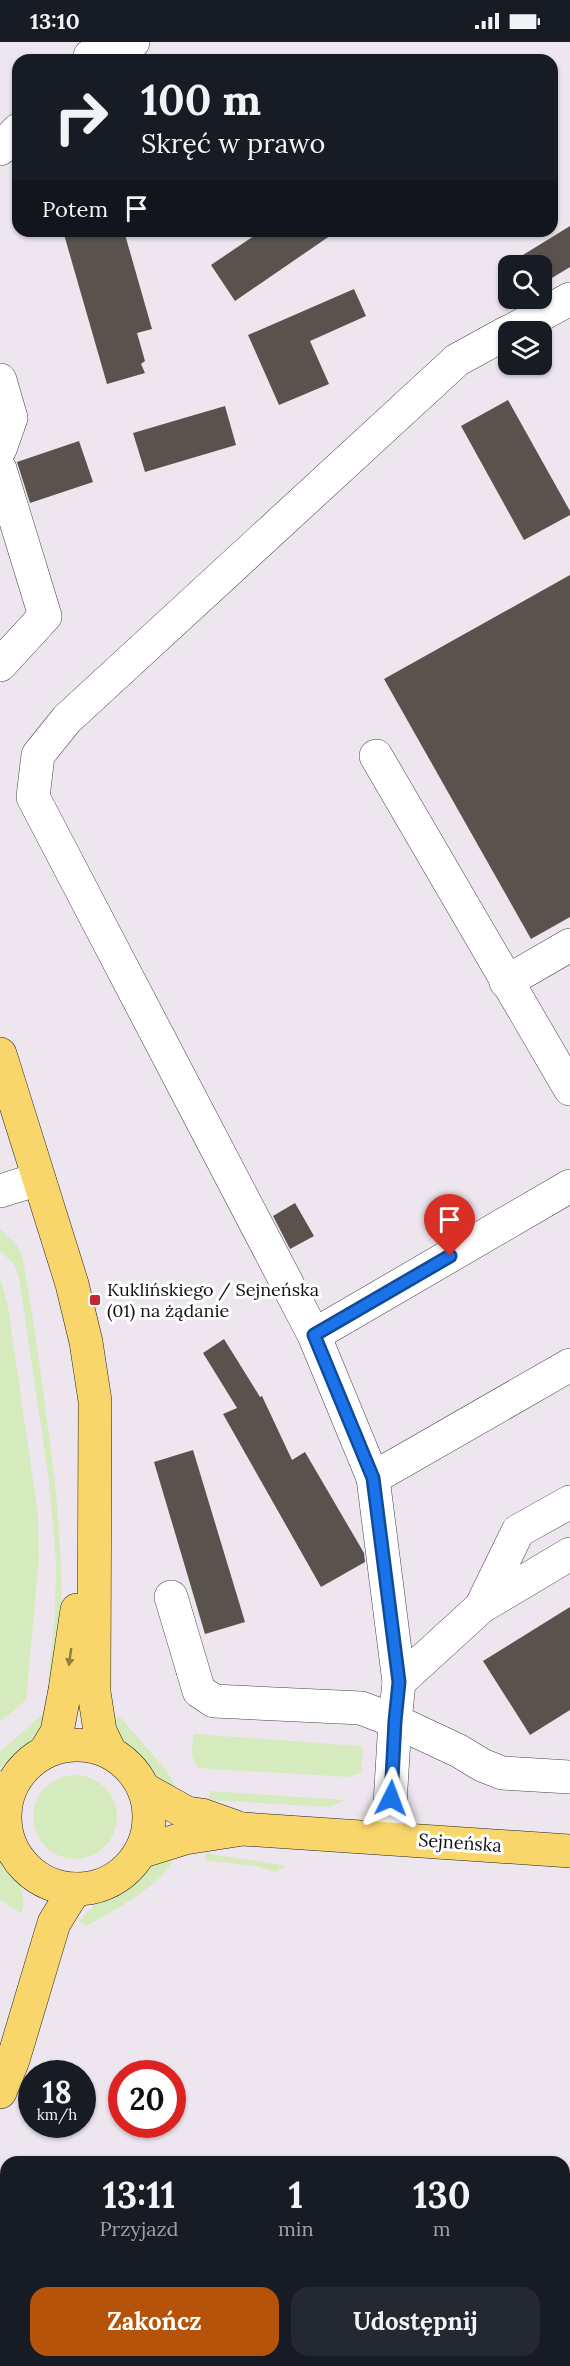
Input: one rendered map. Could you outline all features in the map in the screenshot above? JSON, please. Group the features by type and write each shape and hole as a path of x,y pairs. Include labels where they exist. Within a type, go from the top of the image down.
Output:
{"main road":[{"path":"0,1054 72,1284 86,1342 95,1401 94,1692 99,1731 110,1752"},
{"path":"45,1752 57,1732 65,1690 93,1495"},
{"path":"60,1746 94,1746 110,1752 136,1774 149,1805 147,1838 140,1852 131,1865 112,1880 90,1888 61,1887 40,1879 20,1862 3,1832 5,1787 31,1760 60,1746"},
{"name":"Sejneńska","path":"144,1789 187,1813 202,1815 243,1829"},
{"name":"Sejneńska","path":"140,1852 186,1838 243,1829 570,1851"},
{"path":"40,1879 54,1923"},
{"path":"0,2092 6,2057 54,1923 75,1889"}],"lane":[{"path":"87,53 133,42"},
{"path":"0,149 12,136"},
{"path":"529,321 570,299"},
{"path":"388,1838 399,1682 373,1478 314,1335 33,797 38,755 67,719 457,360 498,338"},
{"path":"0,380 11,418 0,450"},
{"path":"0,469 45,616 0,665"},
{"path":"376,756 570,1089"},
{"path":"506,982 570,945"},
{"path":"0,1191 39,1179"},
{"path":"314,1335 570,1186"},
{"path":"373,1478 570,1365"},
{"path":"481,1607 518,1530 570,1502"},
{"path":"399,1682 481,1607 570,1554"},
{"path":"171,1597 199,1691 214,1701 361,1708 395,1721 502,1773 570,1776"}],"shaded area":[{"path":"0,42 570,42 570,2156 0,2156"}],"green space":[{"path":"0,1229 17,1245 22,1256 50,1440 61,1577 60,1646 56,1682 48,1682 55,1614 56,1562 49,1481 19,1278 14,1264 0,1251"},
{"path":"0,1277 8,1307 38,1515 39,1559 26,1700 0,1722"},
{"path":"53,1710 30,1747 0,1769 0,1752 44,1713"},
{"path":"110,1716 121,1718 167,1771 178,1793 151,1782 135,1758 122,1745"},
{"path":"194,1734 360,1746 363,1749 361,1773 349,1777 199,1768 192,1756"},
{"path":"75,1775 91,1778 105,1787 114,1801 117,1817 114,1833 105,1847 91,1856 75,1859 59,1856 45,1847 36,1833 33,1817 36,1801 45,1787 59,1778"},
{"path":"210,1791 346,1800 329,1807 208,1800"},
{"path":"205,1853 285,1867 276,1872 259,1867 205,1860"},
{"path":"174,1854 171,1864 163,1874 138,1895 86,1926 79,1921 99,1900 125,1884 128,1878 152,1862"},
{"path":"0,1857 14,1875 21,1890 23,1906 21,1913 0,1900"}],"building":[{"path":"570,226 570,267 552,278 552,255 523,255 552,237 558,237 558,233"},
{"path":"65,237 126,237 152,329 137,333 145,361 141,364 145,373 107,384"},
{"path":"252,237 328,237 235,301 211,265"},
{"path":"354,289 366,316 310,341 329,384 279,405 248,335"},
{"path":"508,400 570,511 570,515 524,540 461,426"},
{"path":"225,406 236,445 145,472 133,433"},
{"path":"79,441 93,482 30,503 17,462"},
{"path":"570,575 570,917 531,939 384,679"},
{"path":"295,1203 314,1236 290,1249 273,1216"},
{"path":"224,1339 260,1397 262,1396 292,1460 305,1452 364,1553 365,1562 321,1587 223,1414 237,1408 203,1353"},
{"path":"193,1450 245,1622 205,1634 154,1462"},
{"path":"570,1607 570,1710 530,1735 483,1661"}],"place":[{"name":"Kuklińskiego / Sejneńska (01) na żądanie","path":"95,1300"}],"route":[{"path":"391,1798 399,1682 373,1478 314,1335 450,1256"}]}
